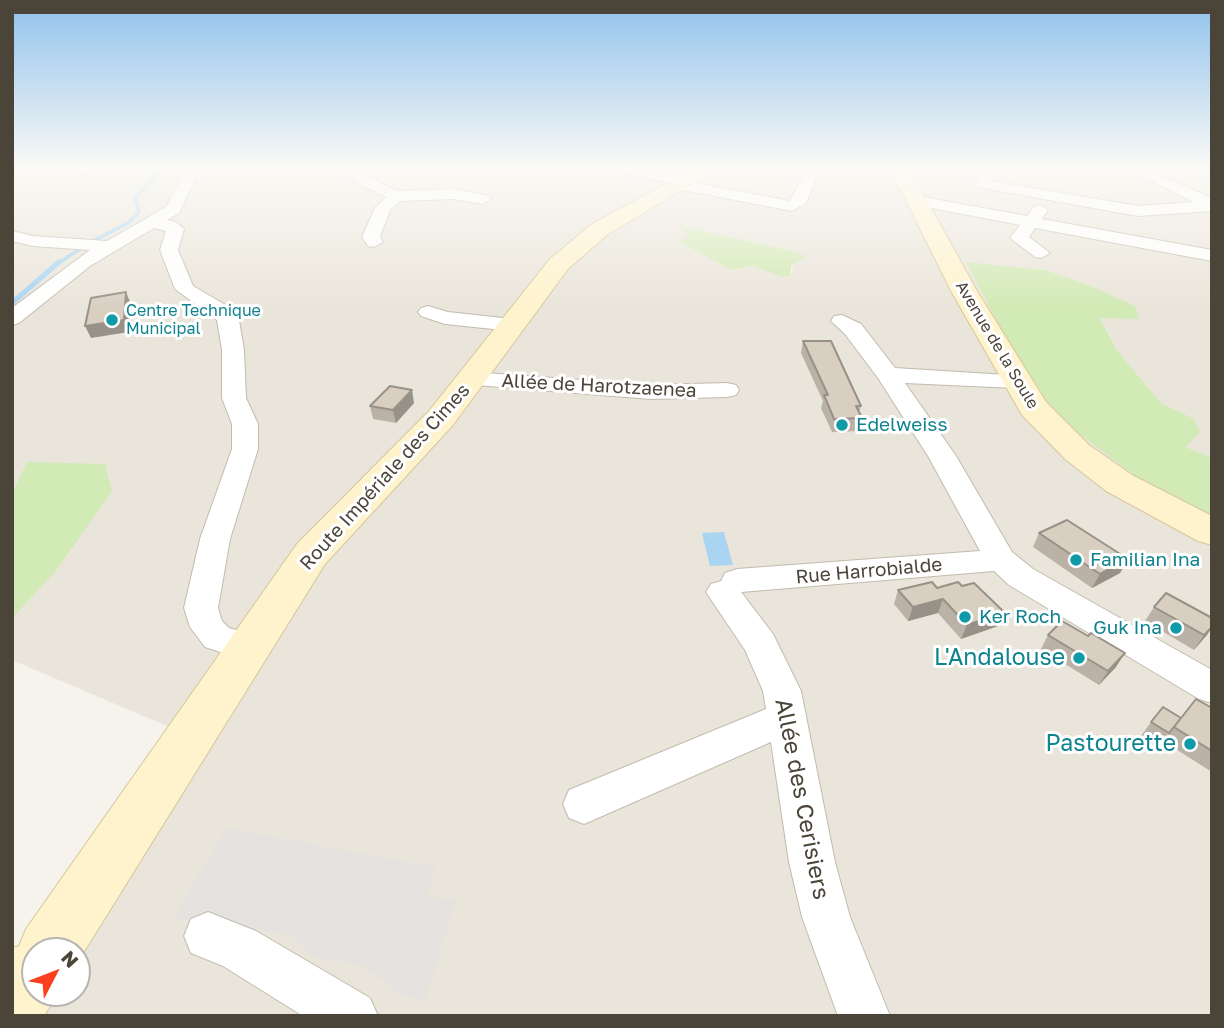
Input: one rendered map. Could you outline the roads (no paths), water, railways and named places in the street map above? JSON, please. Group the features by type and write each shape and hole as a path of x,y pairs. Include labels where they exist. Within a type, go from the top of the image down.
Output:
{"main road":[{"name":"Route Impériale des Cimes","path":"57,937 311,554 426,433 471,379 548,276 586,240 625,215"},
{"name":"Avenue de la Soule","path":"923,215 1015,381 1033,408 1077,452 1119,482 1212,532"}],"street":[{"path":"12,319 107,246 165,215"},
{"path":"374,242 371,237 380,215"},
{"path":"997,215 1212,256"},
{"path":"1036,215 1019,238 1041,253"},
{"path":"152,223 174,229 169,250 185,289 222,312 228,320 233,350 234,398 245,424 246,449 215,539 201,608 206,627 218,638 248,647"},
{"path":"12,236 33,241 107,246"},
{"path":"428,312 446,318 512,325"},
{"path":"842,321 853,329 888,375 942,456 1001,560 1021,578 1212,688"},
{"path":"888,375 1015,381"},
{"name":"Allée de Harotzaenea","path":"471,379 651,392 727,390"},
{"name":"Rue Harrobialde","path":"730,587 1001,560"},
{"name":"Allée des Cerisiers","path":"730,587 782,691 812,862 826,917 864,1016"},
{"path":"584,804 766,726 789,725"},
{"path":"208,936 239,948 352,1016"}],"water":[{"path":"724,532 733,565 710,566 702,533"}],"waterway":[{"path":"93,241 128,223 136,215"},
{"path":"57,264 80,249"},
{"path":"12,303 59,262"}],"place":[{"name":"Centre Technique Municipal","path":"112,320"},
{"name":"Edelweiss","path":"842,425"},
{"name":"Familian Ina","path":"1076,560"},
{"name":"Ker Roch","path":"965,617"},
{"name":"Guk Ina","path":"1176,628"},
{"name":"L'Andalouse","path":"1079,658"},
{"name":"Pastourette","path":"1190,744"}]}
